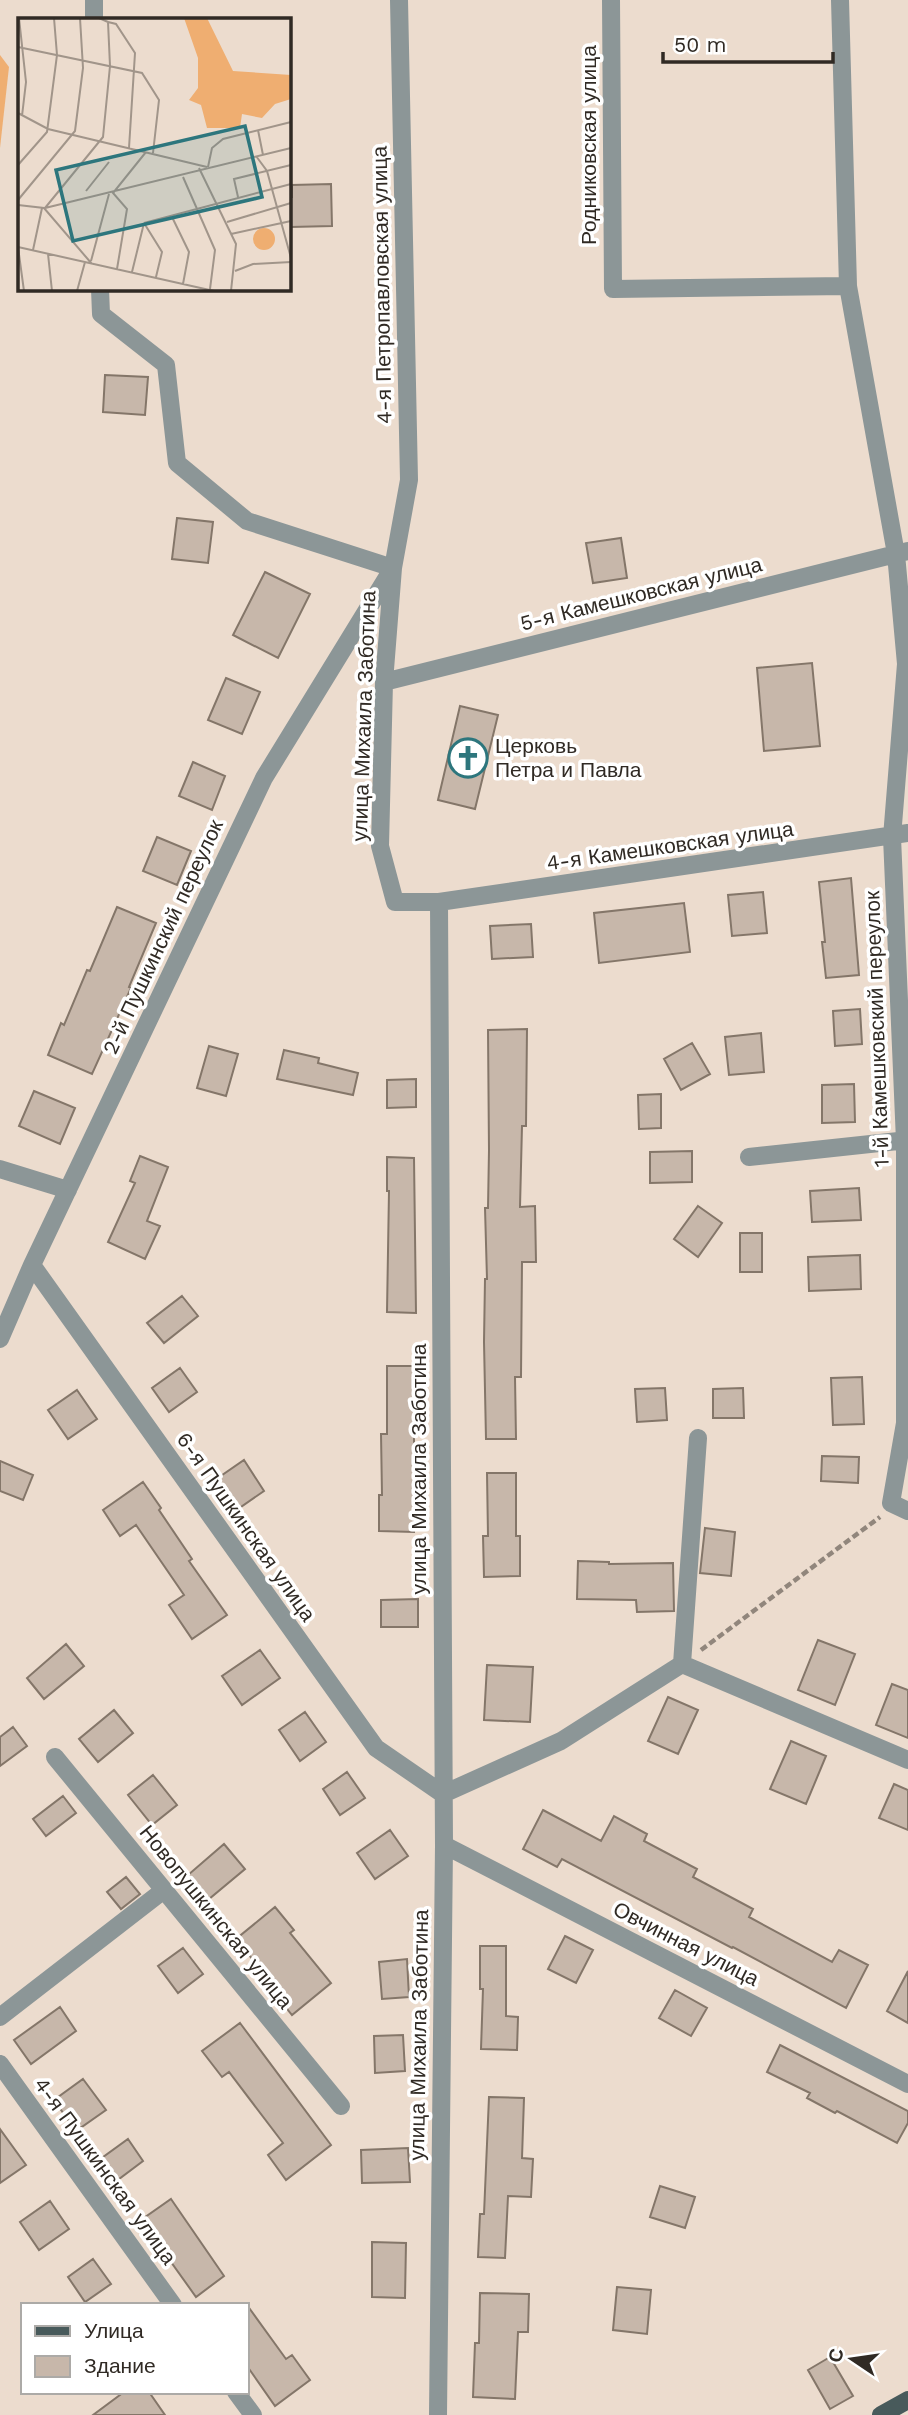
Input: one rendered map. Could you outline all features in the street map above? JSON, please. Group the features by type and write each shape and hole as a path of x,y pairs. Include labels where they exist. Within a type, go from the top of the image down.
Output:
{"main road":[{"path":"881,2415 908,2400"}],"street":[{"path":"94,0 94,18"},
{"name":"4-я Петропавловская улица","path":"393,568 409,480 399,0"},
{"name":"Родниковская улица","path":"611,0 613,289 848,286"},
{"name":"1-й Камешковский переулок","path":"840,0 848,286 902,552 906,664 900,835 907,1140 905,1423 891,1503"},
{"path":"100,290 101,314 166,365 177,463 247,521 393,568"},
{"name":"5-я Камешковская улица","path":"384,682 902,552"},
{"name":"улица Михаила Заботина","path":"393,568 384,682 380,846 395,902 439,902 443,1845 438,2415"},
{"name":"2-й Пушкинский переулок","path":"0,1339 32,1265 264,778 393,568"},
{"name":"4-я Камешковская улица","path":"439,902 900,835"},
{"path":"749,1157 907,1140"},
{"path":"0,1169 68,1190"},
{"name":"6-я Пушкинская улица","path":"32,1265 376,1748 443,1794"},
{"path":"682,1664 698,1438"},
{"path":"908,1490 891,1503 908,1511"},
{"path":"443,1794 561,1741 682,1664"},
{"path":"682,1664 908,1760"},
{"name":"Новопушкинская улица","path":"55,1757 341,2106"},
{"name":"Овчинная улица","path":"443,1845 908,2084"},
{"path":"0,2017 164,1889"},
{"name":"4-я Пушкинская улица","path":"0,2064 172,2303"},
{"path":"237,2394 253,2415"}],"path":[{"path":"682,1664 878,1520 891,1503"}],"shaded area":[{"path":"0,55 9,67 0,148"}],"building":[{"path":"331,184 332,226 291,227 292,185"},
{"path":"105,375 148,377 145,415 103,412"},
{"path":"177,518 213,522 208,563 172,559"},
{"path":"621,538 627,578 593,583 586,543"},
{"path":"265,572 310,594 278,658 233,635"},
{"path":"812,663 820,746 764,751 757,668"},
{"path":"226,678 260,692 242,734 208,720"},
{"name":"Церковь Петра и Павла","path":"460,706 498,715 475,809 438,800"},
{"path":"193,762 225,776 212,810 179,796"},
{"path":"157,837 191,851 177,885 143,871"},
{"path":"851,878 859,975 826,978 819,882"},
{"path":"763,892 767,933 732,936 728,895"},
{"path":"684,903 690,952 599,963 594,913"},
{"path":"117,907 156,923 129,987 131,988 92,1074 48,1055 87,970 90,971"},
{"path":"531,924 533,957 492,959 490,926"},
{"path":"860,1009 862,1044 835,1046 833,1011"},
{"path":"527,1029 526,1126 522,1126 520,1207 535,1206 536,1262 522,1262 521,1377 515,1377 516,1439 486,1439 484,1342 487,1279 485,1208 488,1208 489,1150 488,1030"},
{"path":"761,1033 764,1072 729,1075 725,1037"},
{"path":"692,1043 710,1074 681,1090 664,1059"},
{"path":"209,1046 238,1054 226,1096 197,1088"},
{"path":"284,1050 319,1058 318,1063 358,1073 353,1095 277,1079"},
{"path":"416,1079 416,1107 387,1108 387,1080"},
{"path":"854,1084 855,1122 822,1123 822,1085"},
{"path":"34,1091 75,1108 60,1144 19,1126"},
{"path":"661,1094 661,1128 639,1129 638,1095"},
{"path":"692,1151 692,1182 650,1183 650,1152"},
{"path":"140,1156 168,1167 147,1221 160,1226 145,1259 108,1242 135,1183 130,1181"},
{"path":"387,1157 414,1158 416,1313 387,1312"},
{"path":"859,1188 861,1220 812,1222 810,1191"},
{"path":"698,1206 722,1223 698,1257 674,1239"},
{"path":"740,1233 762,1233 762,1272 740,1272"},
{"path":"860,1255 861,1289 809,1291 808,1257"},
{"path":"182,1296 198,1316 164,1343 147,1323"},
{"path":"387,1366 416,1366 414,1532 379,1531 379,1495 382,1495 381,1434 387,1434"},
{"path":"180,1368 197,1392 169,1412 152,1388"},
{"path":"862,1377 864,1424 833,1425 831,1378"},
{"path":"665,1388 667,1420 637,1422 635,1389"},
{"path":"743,1388 744,1418 713,1418 713,1389"},
{"path":"77,1390 97,1419 68,1439 48,1410"},
{"path":"822,1456 859,1457 858,1483 821,1481"},
{"path":"244,1460 264,1491 235,1511 215,1480"},
{"path":"0,1461 33,1475 23,1500 0,1491"},
{"path":"487,1473 516,1473 516,1536 520,1536 520,1576 484,1577 483,1536 488,1536"},
{"path":"143,1482 192,1559 189,1561 227,1615 192,1639 169,1605 184,1595 136,1525 120,1536 103,1510"},
{"path":"705,1528 735,1532 731,1576 700,1573"},
{"path":"578,1561 609,1564 673,1563 674,1611 637,1612 636,1600 577,1599"},
{"path":"418,1599 418,1627 381,1627 381,1600"},
{"path":"818,1640 855,1654 835,1705 798,1690"},
{"path":"66,1644 84,1666 44,1699 27,1678"},
{"path":"260,1650 280,1678 242,1705 222,1676"},
{"path":"487,1665 533,1667 530,1722 484,1720"},
{"path":"892,1684 908,1690 908,1738 876,1725"},
{"path":"668,1697 698,1710 678,1754 648,1741"},
{"path":"114,1710 133,1733 98,1762 79,1739"},
{"path":"305,1712 326,1742 300,1761 279,1730"},
{"path":"13,1727 27,1746 0,1766 0,1737"},
{"path":"791,1741 826,1756 806,1804 770,1789"},
{"path":"347,1772 365,1798 340,1815 323,1789"},
{"path":"153,1775 177,1805 152,1825 128,1795"},
{"path":"894,1784 908,1790 908,1830 879,1818"},
{"path":"63,1796 76,1813 46,1836 33,1819"},
{"path":"543,1810 601,1841 614,1816 647,1834 644,1841 697,1869 693,1877 753,1909 749,1917 832,1962 839,1950 868,1965 846,2008 562,1859 557,1867 523,1849"},
{"path":"390,1830 408,1856 375,1879 357,1853"},
{"path":"224,1844 245,1869 209,1899 188,1875"},
{"path":"126,1877 140,1894 121,1909 107,1892"},
{"path":"275,1907 294,1930 290,1933 331,1983 292,2015 272,1990 275,1987 236,1939"},
{"path":"565,1936 593,1950 576,1983 548,1969"},
{"path":"480,1946 506,1946 506,2016 518,2017 517,2050 481,2049 483,1989 480,1989"},
{"path":"183,1948 203,1974 178,1993 158,1966"},
{"path":"407,1959 409,1997 382,1999 379,1962"},
{"path":"908,1971 908,2023 887,2011"},
{"path":"675,1990 707,2008 691,2036 659,2018"},
{"path":"60,2007 76,2031 31,2064 14,2040"},
{"path":"240,2023 331,2145 286,2180 268,2155 283,2143 229,2072 222,2077 202,2051"},
{"path":"403,2035 405,2071 375,2073 374,2036"},
{"path":"780,2045 908,2111 908,2123 897,2143 807,2098 810,2093 767,2072"},
{"path":"83,2079 106,2110 76,2131 54,2100"},
{"path":"489,2097 524,2098 522,2158 533,2159 531,2197 508,2196 505,2258 478,2257 480,2214 484,2214"},
{"path":"0,2129 26,2165 0,2183"},
{"path":"128,2139 143,2161 115,2182 99,2160"},
{"path":"408,2148 410,2182 362,2183 361,2150"},
{"path":"660,2186 695,2197 685,2228 650,2217"},
{"path":"171,2199 224,2276 196,2297 141,2220"},
{"path":"50,2201 69,2229 39,2250 20,2222"},
{"path":"372,2242 406,2243 405,2298 372,2297"},
{"path":"93,2259 111,2284 85,2302 68,2277"},
{"path":"617,2287 651,2290 647,2334 613,2330"},
{"path":"480,2293 529,2294 528,2332 518,2332 515,2399 473,2397 475,2343 479,2343"},
{"path":"248,2306 286,2359 292,2355 310,2380 275,2406 248,2367"},
{"path":"830,2357 853,2396 830,2409 808,2370"},
{"path":"121,2394 150,2394 165,2415 93,2415"}],"place":[{"name":"Церковь Петра и Павла","path":"468,758"}]}
